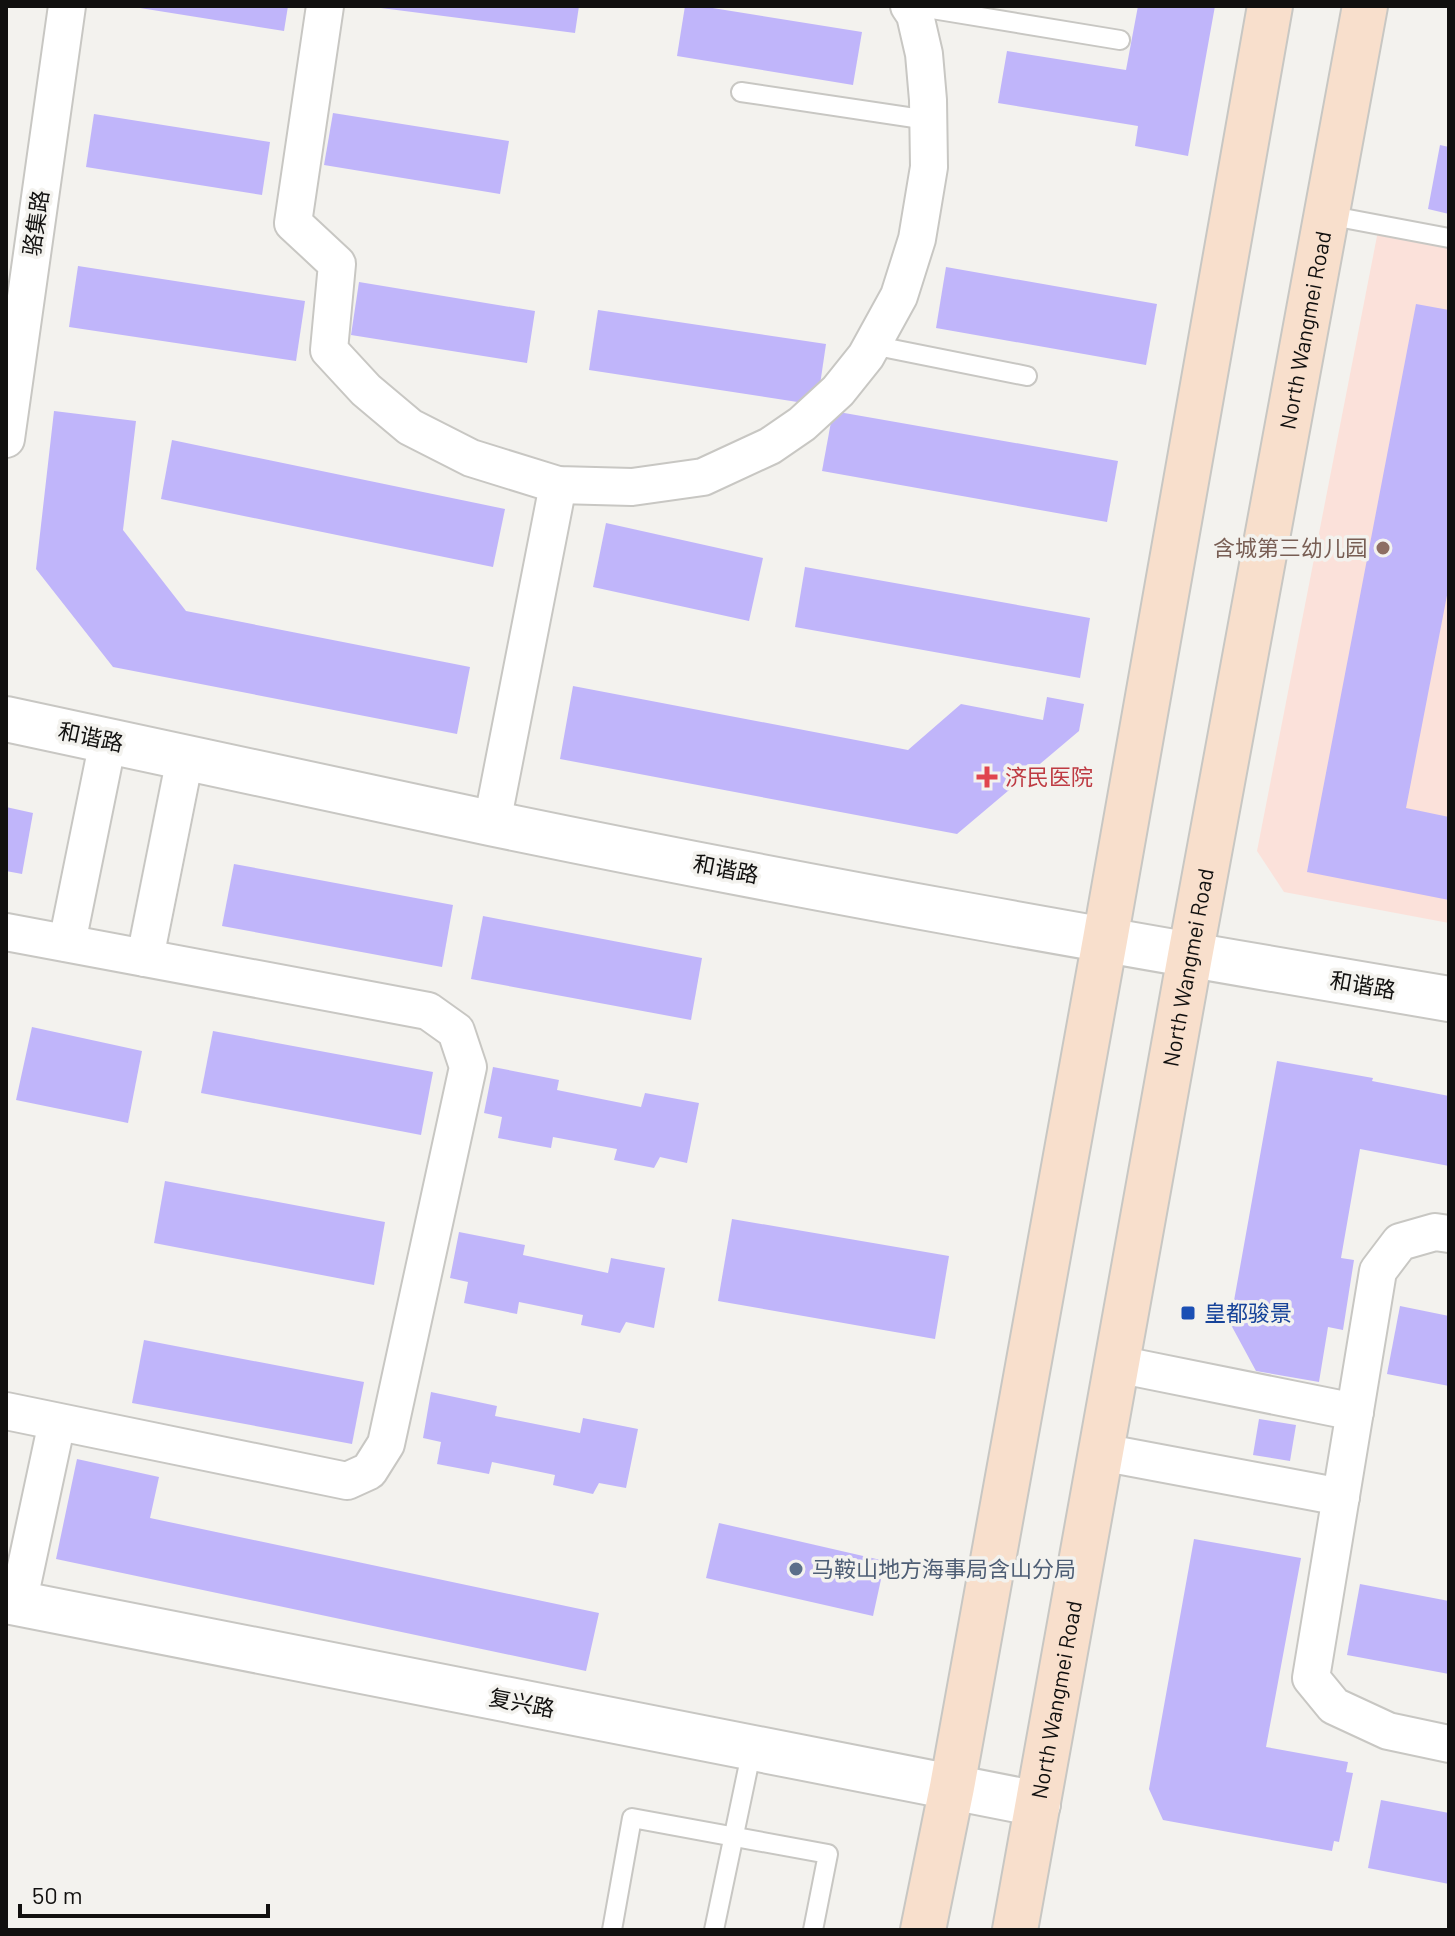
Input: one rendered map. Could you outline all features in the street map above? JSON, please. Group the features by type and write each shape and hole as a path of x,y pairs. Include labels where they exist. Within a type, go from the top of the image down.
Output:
{"main road":[{"path":"923,1930 952,1787 1105,940 1270,6"},
{"name":"North Wangmei Road","path":"1015,1930 1365,6"}],"street":[{"name":"骆集路","path":"6,439 67,6"},
{"path":"325,6 293,223 337,264 329,350 366,390 410,427 471,458 558,485 632,487 703,477 770,446 802,424 838,391 866,356 899,296 917,239 929,167 924,54 911,6"},
{"path":"492,823 558,485"},
{"name":"和谐路","path":"6,719 492,823 769,878 1190,956 1449,999"},
{"path":"67,943 108,741"},
{"path":"145,958 185,758"},
{"path":"6,932 428,1011 456,1031 468,1067 386,1444 369,1471 347,1481 6,1411"},
{"path":"1449,1234 1435,1232 1400,1242 1378,1271 1311,1678 1334,1706 1388,1731 1449,1744"},
{"path":"1117,1364 1355,1412"},
{"path":"12,1602 57,1422"},
{"path":"1101,1452 1341,1497"},
{"name":"复兴路","path":"12,1602 1038,1804"}],"lane":[{"path":"911,6 1120,40"},
{"path":"741,92 928,120"},
{"path":"1327,215 1449,238"},
{"path":"872,345 1027,376"},
{"path":"714,1930 752,1749"},
{"path":"612,1930 632,1818 828,1854 813,1930"}],"shaded area":[{"name":"含城第三幼儿园","path":"1378,231 1449,246 1449,923 1284,892 1257,851"}],"building":[{"path":"140,6 288,6 284,31"},
{"path":"381,6 579,6 575,33"},
{"path":"685,6 862,32 853,85 677,56"},
{"path":"1138,6 1215,6 1188,156 1135,146 1138,126 998,103 1007,51 1126,70"},
{"path":"333,113 509,141 500,194 324,165"},
{"path":"94,114 270,142 262,195 86,167"},
{"path":"1440,145 1449,147 1449,214 1428,209"},
{"path":"78,266 305,301 296,361 69,327"},
{"path":"946,267 1157,304 1146,365 936,328"},
{"path":"359,282 535,311 527,363 351,335"},
{"path":"1416,304 1449,310 1449,585 1406,808 1449,817 1449,900 1307,872"},
{"path":"598,310 826,344 817,405 589,370"},
{"path":"54,411 136,421 123,530 186,611 470,667 457,734 113,667 36,569"},
{"path":"833,411 1118,461 1107,522 822,471"},
{"path":"172,440 505,509 493,567 161,499"},
{"path":"606,523 763,558 749,621 593,587"},
{"path":"805,567 1090,618 1080,678 795,627"},
{"path":"573,686 908,750 961,704 1043,720 1047,697 1084,704 1079,731 957,834 560,759"},
{"path":"6,807 33,813 22,874 6,871"},
{"path":"234,864 453,905 442,967 222,926"},
{"path":"483,916 702,958 691,1020 471,979"},
{"path":"32,1027 142,1051 128,1123 16,1100"},
{"path":"213,1031 433,1072 421,1135 201,1093"},
{"path":"1277,1061 1373,1078 1372,1081 1449,1096 1449,1166 1360,1149 1341,1258 1354,1260 1343,1330 1328,1327 1319,1382 1256,1371 1230,1323"},
{"path":"493,1067 559,1080 557,1090 641,1107 645,1093 699,1103 687,1163 660,1157 654,1168 614,1160 617,1149 553,1137 551,1148 498,1138 502,1117 484,1113"},
{"path":"165,1181 385,1222 374,1285 154,1243"},
{"path":"732,1219 949,1256 935,1339 718,1301"},
{"path":"459,1232 525,1245 523,1255 608,1273 611,1258 665,1268 654,1328 626,1322 620,1333 581,1325 583,1315 519,1302 517,1314 464,1303 468,1282 450,1278"},
{"path":"1400,1306 1449,1316 1449,1386 1387,1374"},
{"path":"144,1340 364,1382 352,1444 132,1403"},
{"path":"431,1392 497,1406 495,1416 580,1433 583,1418 638,1429 626,1488 599,1483 593,1494 553,1485 555,1475 492,1462 489,1474 437,1464 441,1442 423,1438"},
{"path":"1259,1419 1296,1425 1290,1461 1253,1455"},
{"path":"77,1459 159,1477 150,1518 599,1613 586,1671 56,1559"},
{"name":"马鞍山地方海事局含山分局","path":"719,1523 885,1561 873,1616 706,1578"},
{"path":"1194,1539 1301,1558 1266,1747 1348,1762 1346,1772 1353,1773 1339,1842 1334,1841 1332,1851 1163,1820 1149,1789"},
{"path":"1360,1584 1449,1601 1449,1674 1347,1655"},
{"path":"1381,1800 1449,1813 1449,1884 1368,1868"}],"place":[{"name":"含城第三幼儿园","path":"1383,548"},
{"name":"济民医院","path":"987,777"},
{"name":"皇都骏景","path":"1188,1313"},
{"name":"马鞍山地方海事局含山分局","path":"796,1569"}]}
